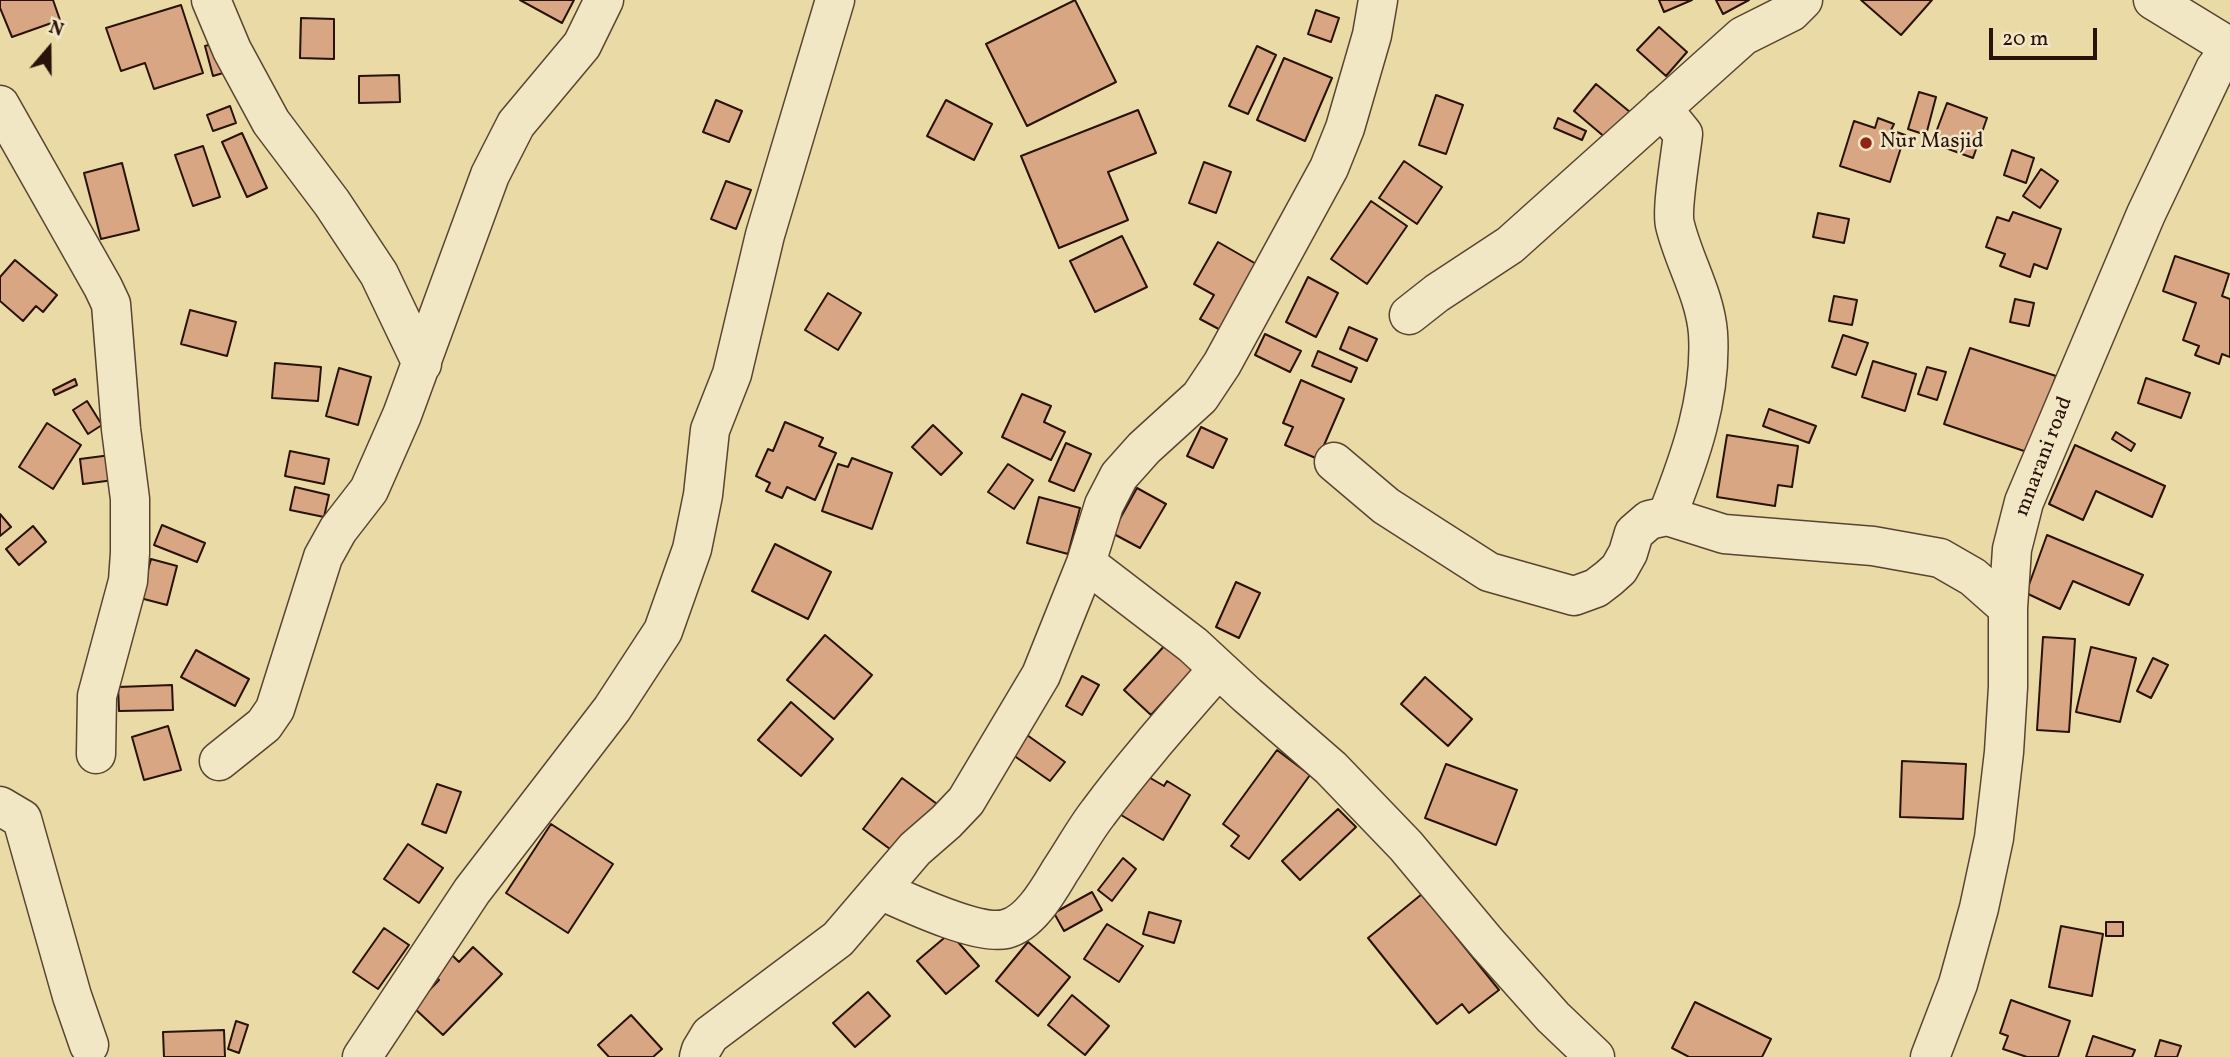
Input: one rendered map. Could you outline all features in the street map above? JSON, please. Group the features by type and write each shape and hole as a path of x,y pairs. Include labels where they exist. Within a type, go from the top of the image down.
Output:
{"street":[{"path":"211,0 232,50 271,122 379,274 422,364"},
{"path":"219,761 264,725 275,709 323,557 338,530 369,490 422,364 490,175 516,124 582,45 604,0"},
{"path":"362,1057 472,891 612,709 663,631 692,549 710,430 732,374 765,235 835,0"},
{"path":"699,1057 710,1035 838,939 915,849 966,801 1041,675 1086,564 1104,505 1119,476 1144,448 1200,397 1222,364 1329,168 1345,128 1372,34 1378,0"},
{"path":"1409,316 1437,293 1510,245 1743,36 1791,12 1802,0"},
{"path":"2153,0 2230,48"},
{"name":"mnarani road","path":"1930,1057 1958,984 1979,908 1994,838 2004,752 2012,549 2024,502 2146,214 2215,69 2230,48"},
{"path":"0,105 111,304 121,429 130,499 130,552 128,582 97,696 96,754"},
{"path":"1662,108 1683,134 1674,223 1695,278 1708,332 1705,397 1691,455 1667,516"},
{"path":"1334,462 1386,506 1489,572 1574,596 1596,588 1609,579 1619,569 1628,553 1634,533 1649,520 1667,516 1724,534 1873,546 1940,558 1973,577 2008,608"},
{"path":"1086,564 1193,645 1331,768 1406,846 1553,1017 1595,1057"},
{"path":"880,890 938,916 1005,929 1016,924 1027,916 1050,888 1096,814 1218,669"},
{"path":"0,806 22,820 72,996 89,1045"}],"building":[{"path":"0,0 53,0 60,20 12,37 0,8"},
{"path":"520,0 574,0 562,23"},
{"path":"1075,0 1116,82 1027,126 986,44"},
{"path":"1659,0 1692,0 1664,12"},
{"path":"1716,0 1749,0 1723,14"},
{"path":"1861,0 1932,0 1901,35"},
{"path":"181,5 203,73 154,89 145,63 121,71 106,28"},
{"path":"1316,10 1339,18 1331,42 1308,34"},
{"path":"301,18 334,19 334,59 300,58"},
{"path":"1659,27 1687,52 1666,76 1637,50"},
{"path":"216,43 223,73 213,76 205,46"},
{"path":"1257,46 1276,55 1248,114 1229,106"},
{"path":"1284,58 1332,78 1305,141 1257,120"},
{"path":"399,75 400,102 359,103 359,76"},
{"path":"1596,84 1630,112 1607,139 1574,111"},
{"path":"1919,92 1936,97 1926,135 1908,129"},
{"path":"1436,95 1463,105 1446,154 1419,145"},
{"path":"716,100 742,111 729,142 703,132"},
{"path":"946,100 992,124 974,160 927,136"},
{"path":"1947,103 1987,118 1973,158 1932,143"},
{"path":"230,106 236,123 213,131 207,115"},
{"path":"1138,110 1156,153 1108,172 1128,220 1059,248 1021,156"},
{"path":"1558,118 1586,131 1582,140 1554,128"},
{"path":"1878,118 1894,124 1891,130 1905,135 1890,182 1840,166 1854,121 1875,128"},
{"path":"242,133 267,188 247,197 222,142"},
{"path":"203,146 220,197 193,206 175,155"},
{"path":"2012,150 2034,158 2026,183 2004,175"},
{"path":"1404,161 1442,187 1417,224 1379,198"},
{"path":"1204,162 1231,172 1216,213 1189,203"},
{"path":"122,163 139,230 101,239 84,173"},
{"path":"2041,169 2058,181 2040,208 2023,196"},
{"path":"726,181 751,190 736,229 711,219"},
{"path":"1371,201 1407,226 1367,284 1331,259"},
{"path":"2013,212 2061,229 2047,269 2034,264 2030,277 2000,266 2005,254 1986,247 1997,217 2009,221"},
{"path":"1818,213 1849,219 1844,243 1813,237"},
{"path":"1122,236 1147,287 1095,312 1070,261"},
{"path":"1218,242 1258,265 1228,334 1200,319 1214,295 1194,284"},
{"path":"2175,256 2229,274 2222,296 2230,299 2230,357 2222,354 2219,364 2195,355 2199,346 2183,340 2196,303 2163,291"},
{"path":"15,260 57,295 43,312 36,306 23,321 0,301 0,277"},
{"path":"1308,277 1338,293 1316,337 1286,322"},
{"path":"828,293 861,313 838,350 805,330"},
{"path":"1834,296 1857,300 1852,325 1829,321"},
{"path":"2015,299 2034,303 2029,326 2010,322"},
{"path":"190,310 236,322 227,356 181,344"},
{"path":"1349,327 1377,339 1367,361 1340,349"},
{"path":"1265,334 1301,351 1290,372 1255,355"},
{"path":"1843,335 1868,343 1856,375 1832,367"},
{"path":"1970,348 2056,376 2030,453 1944,424"},
{"path":"1318,351 1357,368 1351,382 1312,366"},
{"path":"1873,361 1916,374 1905,411 1862,397"},
{"path":"275,363 321,367 318,401 272,398"},
{"path":"1927,367 1946,372 1937,400 1918,394"},
{"path":"339,368 371,377 358,425 326,416"},
{"path":"2146,378 2190,393 2181,418 2138,403"},
{"path":"75,379 77,385 55,395 53,390"},
{"path":"1301,380 1344,399 1318,459 1285,445 1293,427 1283,423"},
{"path":"1022,394 1051,406 1044,422 1065,432 1051,460 1002,437"},
{"path":"87,401 102,425 88,434 73,410"},
{"path":"1769,409 1816,426 1809,443 1763,426"},
{"path":"785,422 823,438 819,446 836,453 815,500 787,487 782,498 766,491 770,483 756,476 768,449 773,451"},
{"path":"47,423 81,445 53,489 19,467"},
{"path":"933,425 962,453 941,475 912,447"},
{"path":"1201,427 1227,439 1213,468 1187,456"},
{"path":"2116,432 2135,444 2131,451 2112,439"},
{"path":"1727,435 1798,446 1792,487 1778,485 1775,506 1717,497"},
{"path":"1066,443 1091,454 1074,491 1049,481"},
{"path":"2075,445 2165,486 2152,517 2096,491 2083,520 2049,504"},
{"path":"290,451 329,459 324,484 285,476"},
{"path":"111,455 114,480 83,484 80,459"},
{"path":"852,458 892,473 872,529 822,511 838,464 848,467"},
{"path":"1008,464 1033,480 1014,509 988,492"},
{"path":"295,487 329,495 324,517 290,510"},
{"path":"1137,488 1166,504 1140,548 1112,533"},
{"path":"1039,497 1080,508 1068,554 1027,543"},
{"path":"0,514 11,527 0,536"},
{"path":"162,525 205,543 197,562 154,545"},
{"path":"33,526 46,542 19,565 6,549"},
{"path":"2047,535 2143,575 2129,605 2073,581 2060,609 2026,593"},
{"path":"775,544 831,572 808,619 752,591"},
{"path":"151,559 177,566 167,605 140,598"},
{"path":"1236,582 1260,593 1239,638 1216,627"},
{"path":"825,635 872,675 834,719 787,680"},
{"path":"2043,637 2075,639 2069,732 2037,730"},
{"path":"1167,643 1194,668 1151,715 1124,690"},
{"path":"2091,647 2136,658 2120,722 2076,712"},
{"path":"196,650 249,679 235,706 181,677"},
{"path":"2153,658 2168,665 2151,698 2137,691"},
{"path":"1082,676 1099,685 1082,715 1066,706"},
{"path":"1425,677 1472,719 1448,746 1401,704"},
{"path":"172,685 173,710 119,711 118,687"},
{"path":"791,702 833,739 801,776 758,740"},
{"path":"168,726 181,770 144,780 132,737"},
{"path":"1027,735 1065,762 1050,781 1013,755"},
{"path":"1277,750 1310,775 1249,859 1231,846 1239,836 1223,824"},
{"path":"1902,761 1966,764 1963,819 1900,817"},
{"path":"1446,764 1517,790 1496,845 1425,818"},
{"path":"1140,772 1164,786 1167,781 1190,795 1163,840 1116,812"},
{"path":"902,778 937,804 898,855 863,829"},
{"path":"437,784 461,792 446,833 422,824"},
{"path":"1338,809 1356,827 1300,880 1282,861"},
{"path":"551,824 613,864 568,933 506,893"},
{"path":"408,844 443,868 419,903 384,879"},
{"path":"1123,858 1136,869 1112,901 1098,890"},
{"path":"1092,892 1102,910 1064,931 1054,913"},
{"path":"1422,894 1499,990 1469,1013 1462,1004 1437,1024 1368,938"},
{"path":"1149,912 1181,921 1174,943 1143,934"},
{"path":"2106,922 2123,922 2123,936 2106,936"},
{"path":"1107,924 1143,946 1119,982 1084,959"},
{"path":"2061,926 2103,934 2092,996 2049,987"},
{"path":"384,928 409,945 378,989 353,972"},
{"path":"950,933 979,966 946,994 917,961"},
{"path":"1028,942 1070,977 1038,1016 996,981"},
{"path":"473,947 502,974 443,1035 413,1007 439,980 429,971 449,952 459,962"},
{"path":"868,992 890,1016 855,1047 833,1023"},
{"path":"1072,995 1109,1026 1085,1055 1048,1025"},
{"path":"2011,1000 2070,1021 2058,1057 2027,1057 2003,1049 2008,1036 2000,1033"},
{"path":"1695,1002 1771,1039 1762,1057 1689,1057 1672,1048"},
{"path":"631,1015 662,1049 653,1057 609,1057 598,1045"},
{"path":"236,1021 248,1025 239,1053 228,1049"},
{"path":"224,1030 225,1057 164,1057 163,1032"},
{"path":"2093,1036 2135,1050 2132,1057 2086,1057"},
{"path":"2160,1040 2181,1046 2177,1057 2155,1057"}],"place":[{"name":"Nur Masjid","path":"1866,143"}]}
